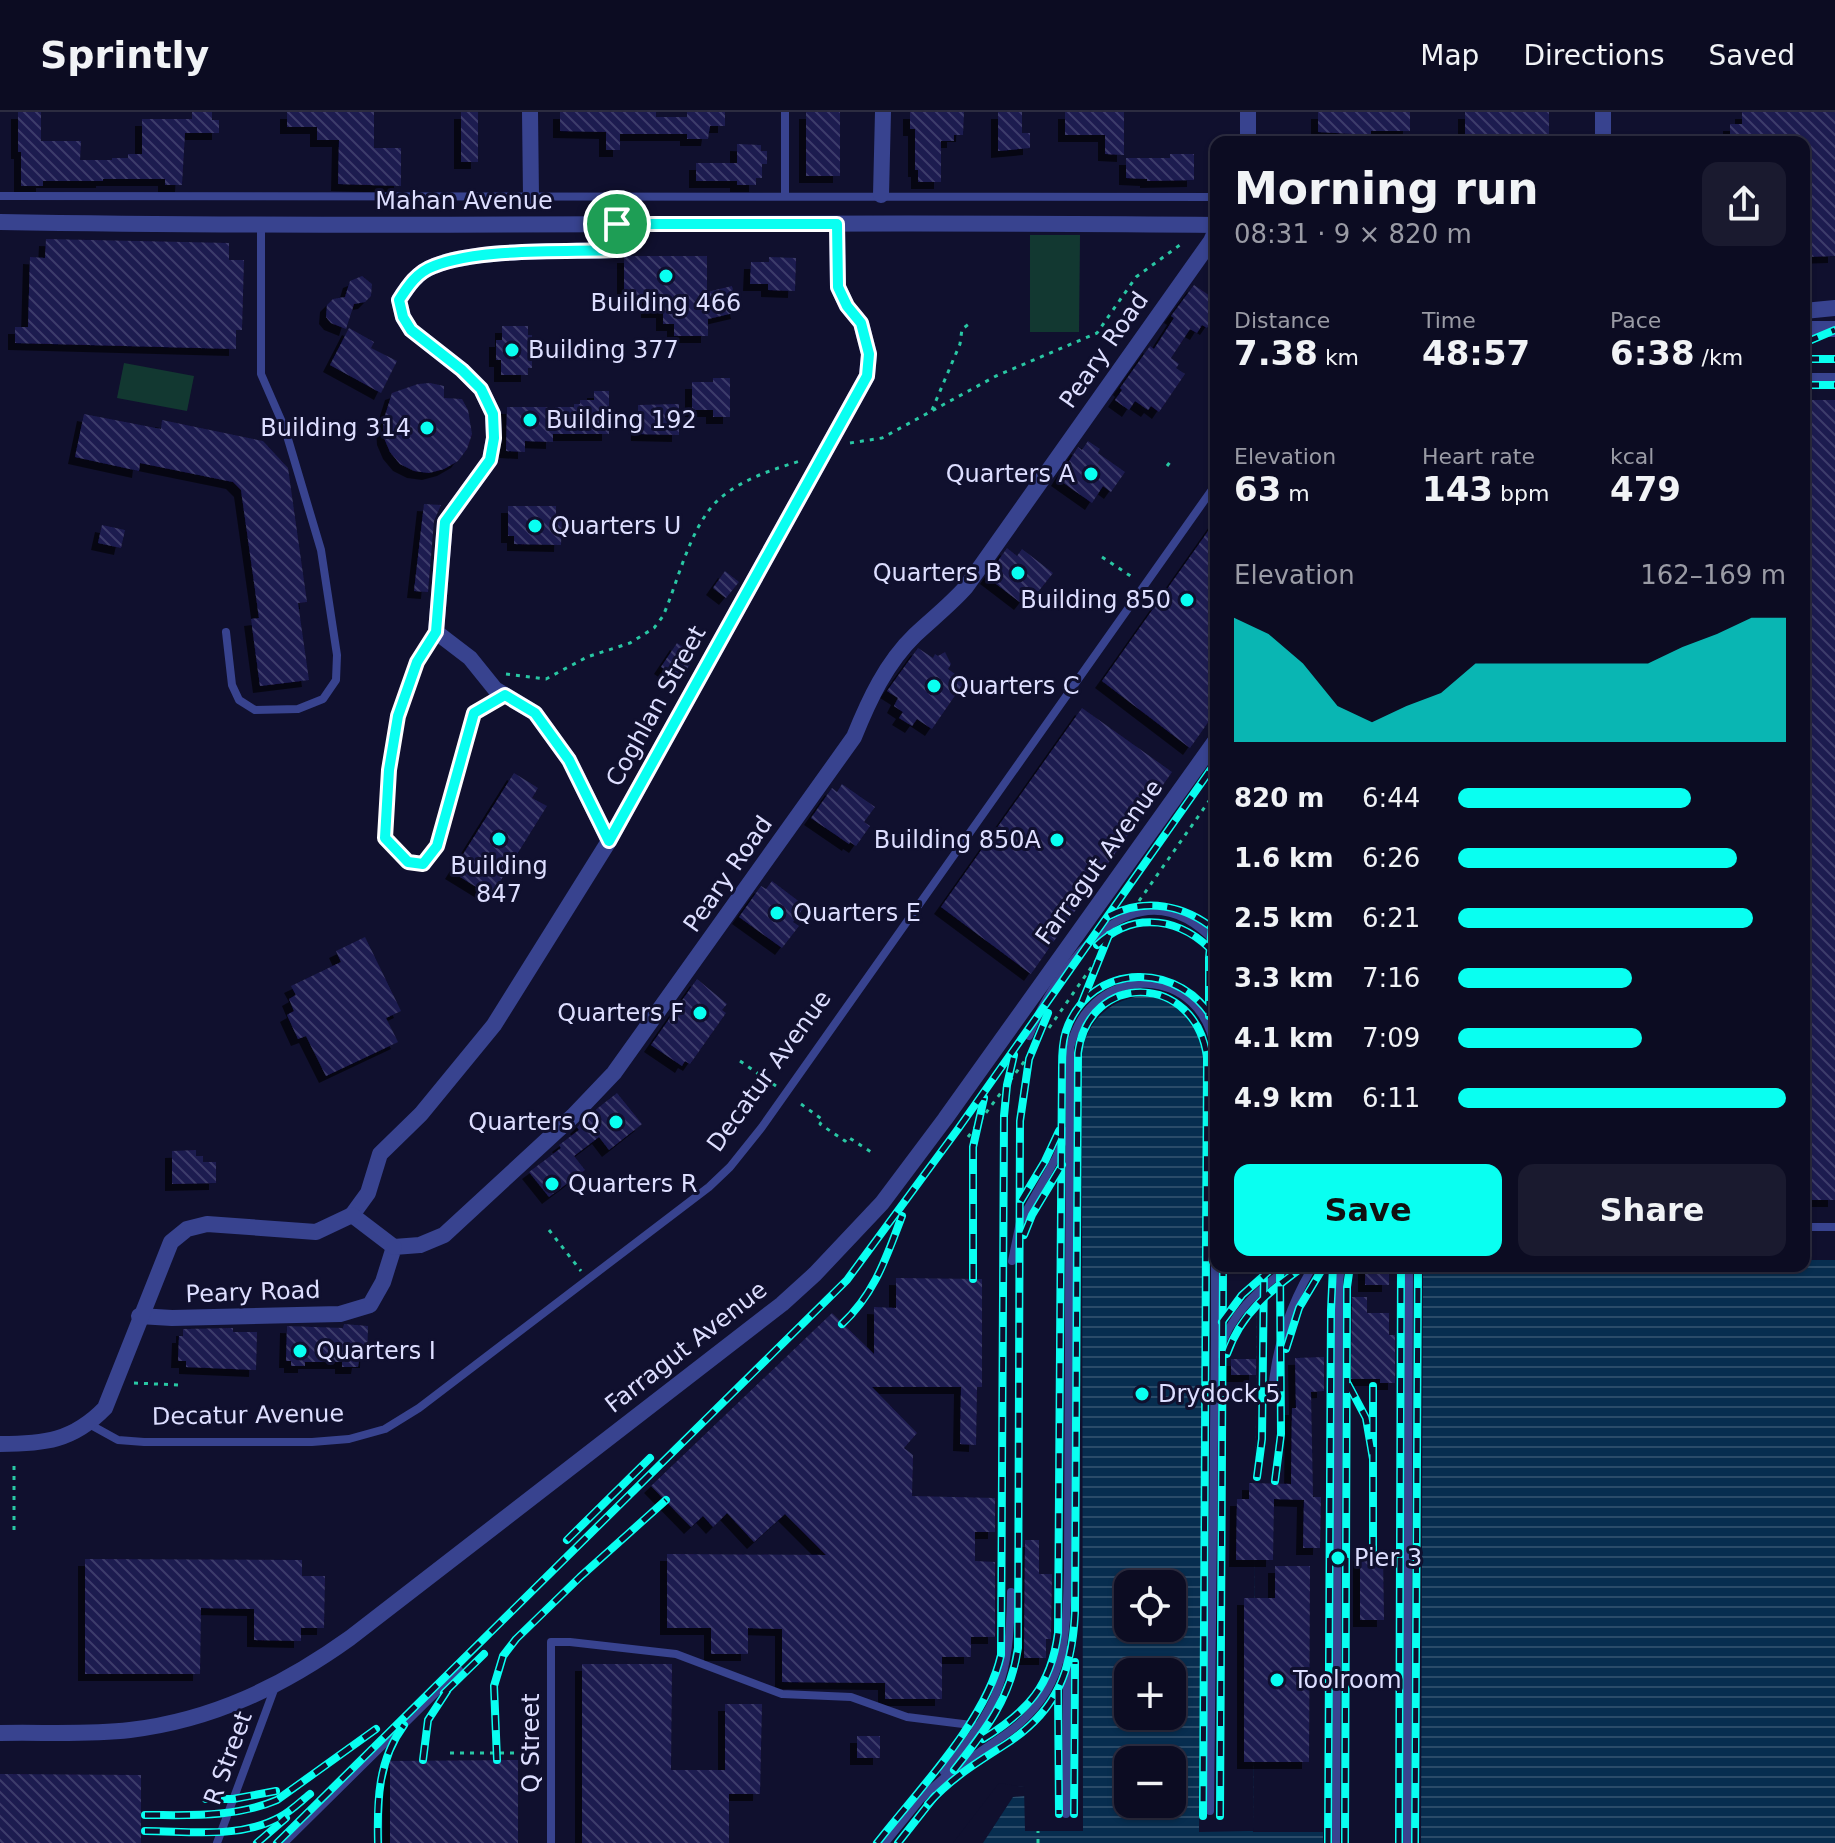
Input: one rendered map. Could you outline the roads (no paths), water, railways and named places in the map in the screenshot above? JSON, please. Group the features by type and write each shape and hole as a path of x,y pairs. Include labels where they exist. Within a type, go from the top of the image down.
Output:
{"street":[{"path":"530,112 531,196"},
{"path":"881,195 883,112"},
{"path":"1248,112 1248,136"},
{"path":"1603,112 1603,136"},
{"name":"Mahan Avenue","path":"0,222 261,227 970,222 1210,228"},
{"path":"609,841 569,760 535,713 495,689 470,658 436,632 445,522 490,460 494,438 493,414 481,389 472,379 411,330 403,317 399,300 412,280 433,266 484,256 615,250 617,224"},
{"name":"Coghlan Street","path":"352,1215 368,1193 380,1154 421,1114 494,1025 609,841 867,376 869,354 861,323 847,306 838,287 837,224"},
{"name":"Peary Road","path":"139,1316 340,1314 370,1305 383,1282 394,1247 420,1245 444,1235 573,1116 633,1050 854,737 872,692 895,659 914,636 966,587 1210,237"},
{"path":"1810,310 1832,308"},
{"path":"1810,329 1835,329"},
{"name":"Farragut Avenue","path":"0,1733 102,1732 156,1726 217,1711 276,1686 350,1638 782,1304 882,1203 1210,748"},
{"path":"0,1444 59,1440 89,1424 105,1408 171,1242 187,1229 223,1224 316,1232 352,1215 394,1247"}],"lane":[{"path":"785,112 785,195"},
{"path":"0,196 1210,197"},
{"path":"226,632 232,685 239,700 255,710 298,709 323,699 336,680 337,655 321,550 285,429 261,374 261,227"},
{"path":"1810,306 1832,308"},
{"path":"1810,377 1835,377"},
{"name":"Decatur Avenue","path":"89,1424 118,1440 144,1442 312,1442 349,1439 385,1429 419,1408 709,1187 730,1167 762,1127 1210,493"},
{"path":"436,632 417,662 403,702 389,770 385,838 408,862 423,864 437,846 474,713 505,695"},
{"path":"1078,954 1098,905"},
{"path":"1029,1036 1055,984 1078,954 1104,928 1148,912 1171,915 1194,925 1210,938"},
{"path":"1013,1024 1055,984"},
{"path":"1066,1814 1070,1048 1077,1024 1095,1000 1122,986 1147,984 1171,989 1197,1008 1210,1030"},
{"path":"1012,1261 1020,1222 1062,1147 1069,1115"},
{"path":"1810,1227 1835,1227"},
{"path":"1210,1811 1215,1272"},
{"path":"1215,1366 1223,1340 1241,1308 1282,1272"},
{"path":"1272,1391 1277,1351 1286,1319 1310,1272"},
{"path":"1336,1843 1340,1272"},
{"path":"1407,1843 1409,1272"},
{"path":"885,1843 979,1726 996,1696 1007,1665 1011,1592"},
{"path":"923,1797 948,1772 1007,1734 1045,1697 1064,1651 1067,1614"},
{"name":"Q Street","path":"551,1843 551,1642 676,1654 782,1694 851,1697 907,1717 979,1726"},
{"path":"284,1843 459,1670"},
{"name":"R Street","path":"217,1843 276,1686"}],"water":[{"path":"1142,996 1166,1001 1191,1022 1204,1055 1199,1832 1253,1831 1257,1272 1810,1272 1810,1260 1835,1260 1835,1843 957,1843 1002,1785 1024,1787 1025,1831 1083,1831 1082,1052 1089,1030 1111,1007"}],"railway":[{"path":"1810,340 1835,330"},
{"path":"1810,359 1835,359"},
{"path":"1810,385 1835,385"},
{"path":"277,1843 847,1280 958,1129 1210,771"},
{"path":"1109,916 1137,907 1165,907 1192,915 1210,926"},
{"path":"1097,945 1127,926 1158,923 1189,933 1210,949"},
{"path":"1082,1002 1109,935"},
{"path":"1209,1016 1210,947"},
{"path":"983,1739 1013,1718 1035,1695 1050,1668 1058,1633 1062,1059 1066,1031 1078,1008 1095,991 1116,981 1138,977 1161,980 1182,989 1201,1004 1210,1017"},
{"path":"928,1804 955,1778 1038,1718 1058,1688 1070,1653 1075,1613 1078,1053 1086,1026 1101,1007 1121,996 1142,992 1164,997 1184,1009 1199,1029 1207,1057 1203,1816"},
{"path":"954,1770 1003,1698 1018,1648 1020,1121 1029,1059 1048,1013"},
{"path":"877,1843 966,1729 993,1680 1001,1655 1004,1116 1014,1055"},
{"path":"973,1279 973,1147 984,1098"},
{"path":"1021,1201 1059,1131"},
{"path":"1024,1235 1032,1215 1062,1165"},
{"path":"842,1324 871,1287 902,1216"},
{"path":"1220,1816 1223,1272"},
{"path":"1257,1477 1262,1439 1264,1272"},
{"path":"1222,1322 1242,1295 1268,1272"},
{"path":"1275,1481 1281,1434 1280,1272"},
{"path":"1227,1354 1240,1326 1249,1315 1268,1294 1296,1272"},
{"path":"1286,1349 1299,1308 1320,1272"},
{"path":"1328,1843 1333,1272"},
{"path":"1345,1843 1349,1272"},
{"path":"1399,1843 1401,1272"},
{"path":"1415,1843 1418,1272"},
{"path":"1348,1384 1366,1418 1373,1459"},
{"path":"1373,1386 1373,1552"},
{"path":"567,1540 650,1458"},
{"path":"497,1760 494,1686 503,1656 516,1639 580,1577 666,1500"},
{"path":"444,1693 484,1654"},
{"path":"1074,1814 1075,1662"},
{"path":"1058,1690 1059,1814"},
{"path":"423,1760 428,1720 447,1691"},
{"path":"378,1843 379,1796 384,1767 395,1738 404,1725"},
{"path":"145,1815 228,1813 261,1806 277,1800 376,1729"},
{"path":"206,1799 233,1799 276,1791"},
{"path":"145,1831 214,1832 248,1828 280,1817 310,1794"},
{"path":"898,1843 935,1796"},
{"path":"257,1843 286,1818"}],"place":[{"name":"Building 466","path":"666,276"},
{"name":"Building 377","path":"512,350"},
{"name":"Building 192","path":"530,420"},
{"name":"Building 314","path":"427,428"},
{"name":"Quarters A","path":"1091,474"},
{"name":"Quarters U","path":"535,526"},
{"name":"Quarters B","path":"1018,573"},
{"name":"Building 850","path":"1187,600"},
{"name":"Quarters C","path":"934,686"},
{"name":"Building 847","path":"499,839"},
{"name":"Building 850A","path":"1057,840"},
{"name":"Quarters E","path":"777,913"},
{"name":"Quarters F","path":"700,1013"},
{"name":"Quarters Q","path":"616,1122"},
{"name":"Quarters R","path":"552,1184"},
{"name":"Quarters I","path":"300,1351"},
{"name":"Drydock 5","path":"1142,1394"},
{"name":"Pier 3","path":"1338,1558"},
{"name":"Toolroom","path":"1277,1680"}]}
